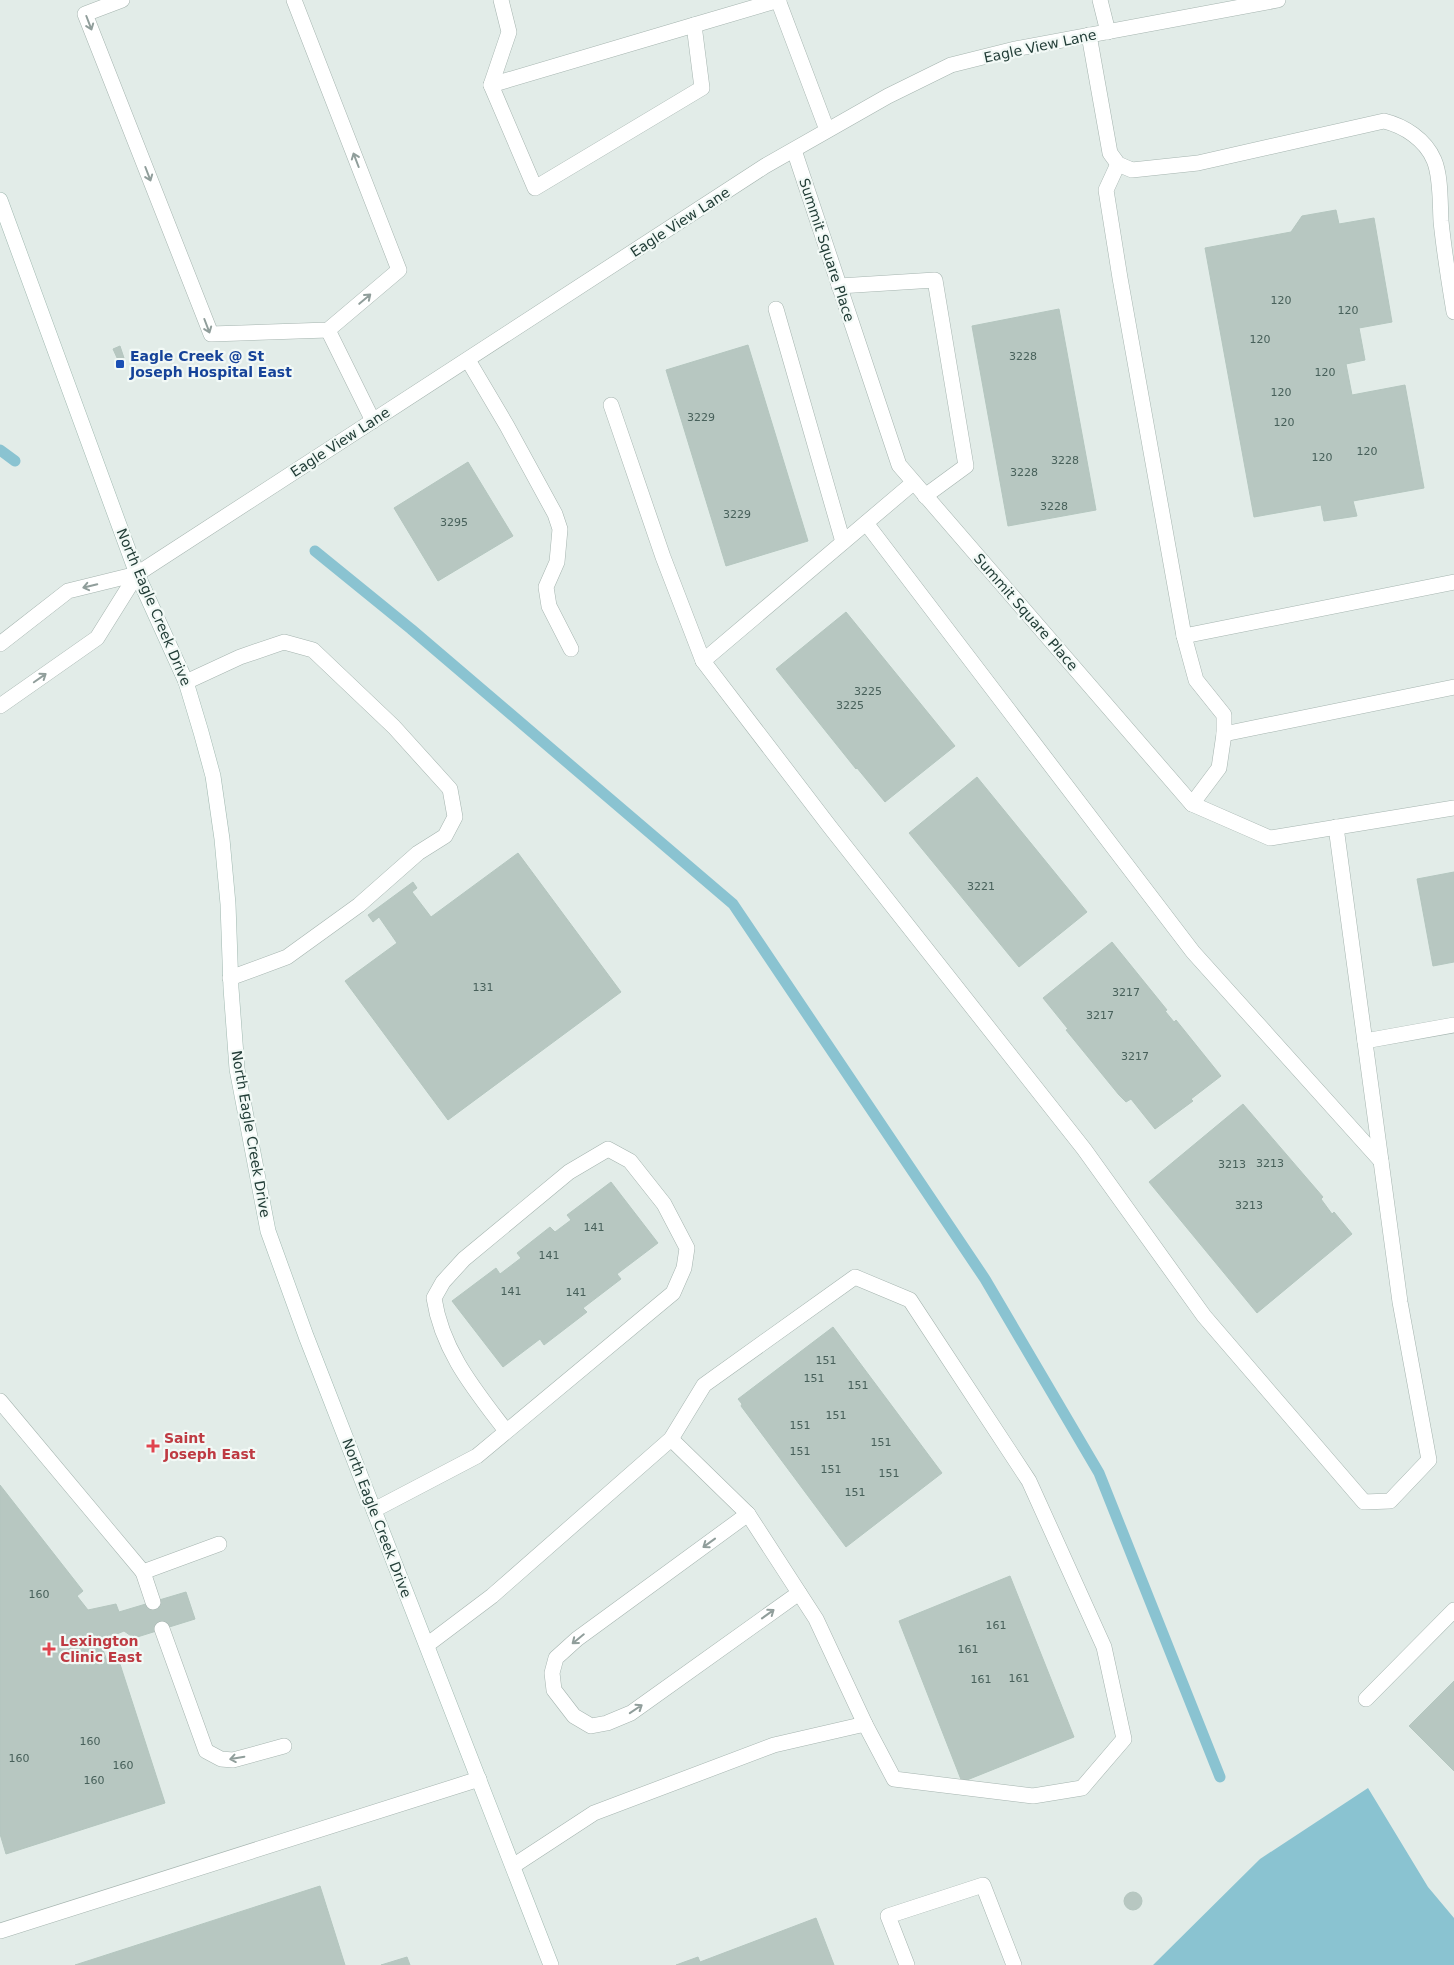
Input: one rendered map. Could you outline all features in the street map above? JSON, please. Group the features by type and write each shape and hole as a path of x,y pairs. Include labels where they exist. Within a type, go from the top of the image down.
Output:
{"street":[{"path":"122,0 85,14 211,334 328,330 399,270 294,0"},
{"path":"501,0 509,32 491,85 536,188 702,88 694,25"},
{"path":"491,85 778,0 828,130"},
{"path":"1100,0 1108,32"},
{"name":"Eagle View Lane","path":"137,574 765,166 888,96 951,65 1015,49 1269,1"},
{"path":"1089,35 1110,153 1118,164 1132,170 1198,163 1384,121 1408,130 1421,142 1434,159 1444,251 1454,312"},
{"name":"Summit Square Place","path":"794,150 899,466 1192,804 1270,838 1454,808"},
{"path":"1118,164 1106,190 1184,636 1196,680 1224,715 1224,734 1219,768 1192,804"},
{"name":"North Eagle Creek Drive","path":"0,200 137,574 186,682 213,776 222,839 228,904 230,978 237,1069 268,1232 306,1336 551,1965"},
{"path":"839,286 935,280 966,466 925,496"},
{"path":"776,308 843,542"},
{"path":"328,330 373,421"},
{"path":"468,360 555,514 560,529 557,562 546,587 549,606 571,649"},
{"path":"611,405 663,557 703,660 830,827 1084,1149 1204,1316 1364,1502 1390,1501 1429,1460 1400,1302 1336,827"},
{"path":"703,660 914,482"},
{"path":"866,523 1192,952 1381,1162"},
{"path":"0,644 68,591 137,574"},
{"path":"0,706 97,638 137,574"},
{"path":"1184,636 1454,582"},
{"path":"186,682 240,657 284,642 313,650 394,727 450,789 454,817 446,836 418,853 359,905 287,957 230,978"},
{"path":"1224,734 1454,688"},
{"path":"1365,1041 1454,1025"},
{"path":"374,1510 477,1456 673,1293 684,1268 687,1248 664,1204 630,1161 608,1149 569,1172 464,1259 444,1282 434,1298 437,1317 445,1340 467,1380 506,1431"},
{"path":"426,1645 492,1596 671,1439 704,1385 855,1278 910,1300 1029,1480 1104,1647 1124,1739 1082,1788 1033,1796 894,1779 865,1724 816,1620 748,1514 671,1439"},
{"path":"0,1401 143,1572 153,1602"},
{"path":"748,1514 577,1639 556,1658 552,1673 554,1690 574,1716 591,1726 607,1723 631,1713 799,1592"},
{"path":"143,1572 219,1544"},
{"path":"1366,1699 1454,1610"},
{"path":"162,1629 206,1751 221,1759 233,1760 284,1746"},
{"path":"513,1866 594,1814 774,1745 865,1724"},
{"path":"0,1930 479,1779"},
{"path":"906,1965 888,1916 984,1885 1014,1965"}],"water":[{"path":"1368,1788 1428,1887 1454,1918 1454,1965 1153,1965 1260,1859"}],"building":[{"path":"1336,210 1339,224 1374,218 1392,322 1359,328 1365,360 1346,364 1352,395 1405,385 1424,488 1353,501 1357,516 1324,521 1321,505 1254,517 1205,248 1291,232 1302,216"},
{"path":"1059,309 1096,510 1008,526 972,326"},
{"path":"748,345 808,541 726,566 666,370"},
{"path":"120,346 124,358 118,360 113,349"},
{"path":"468,462 513,536 438,581 394,508"},
{"path":"846,612 955,746 885,802 856,769 776,669"},
{"path":"977,777 1087,912 1019,967 909,833"},
{"path":"518,853 621,992 448,1120 345,981 397,943 379,917 373,922 368,915 413,882 417,888 412,892 431,917"},
{"path":"1454,872 1454,962 1433,966 1417,879"},
{"path":"1112,942 1167,1010 1165,1011 1174,1022 1176,1020 1221,1076 1191,1099 1193,1101 1155,1129 1131,1099 1126,1102 1119,1095 1066,1030 1068,1029 1043,998"},
{"path":"1243,1104 1323,1197 1321,1199 1332,1214 1334,1212 1352,1234 1257,1313 1149,1182"},
{"path":"611,1182 658,1243 617,1274 621,1279 583,1308 587,1312 544,1345 540,1339 503,1367 452,1301 496,1268 500,1274 521,1258 517,1253 550,1227 555,1232 571,1220 567,1215"},
{"path":"833,1327 942,1473 846,1547 741,1406 742,1404 738,1399"},
{"path":"0,1485 83,1591 77,1596 88,1610 116,1604 119,1612 186,1592 195,1619 134,1638 124,1631 100,1641 108,1664 119,1661 165,1803 6,1854 0,1834"},
{"path":"1010,1576 1074,1737 962,1782 899,1621"},
{"path":"1454,1681 1454,1771 1409,1726"},
{"path":"320,1886 345,1965 75,1965"},
{"path":"1133,1892 1139,1895 1142,1901 1139,1907 1133,1910 1127,1907 1124,1901 1127,1895"},
{"path":"816,1918 834,1965 676,1965 698,1957 700,1962"},
{"path":"407,1957 410,1965 381,1965"}],"waterway":[{"path":"0,450 15,461"},
{"path":"315,551 411,629 733,904 985,1279 1099,1473 1220,1777"}],"place":[{"name":"Eagle Creek @ St Joseph Hospital East","path":"120,364"},
{"name":"Saint Joseph East","path":"153,1446"},
{"name":"Lexington Clinic East","path":"49,1649"}]}
